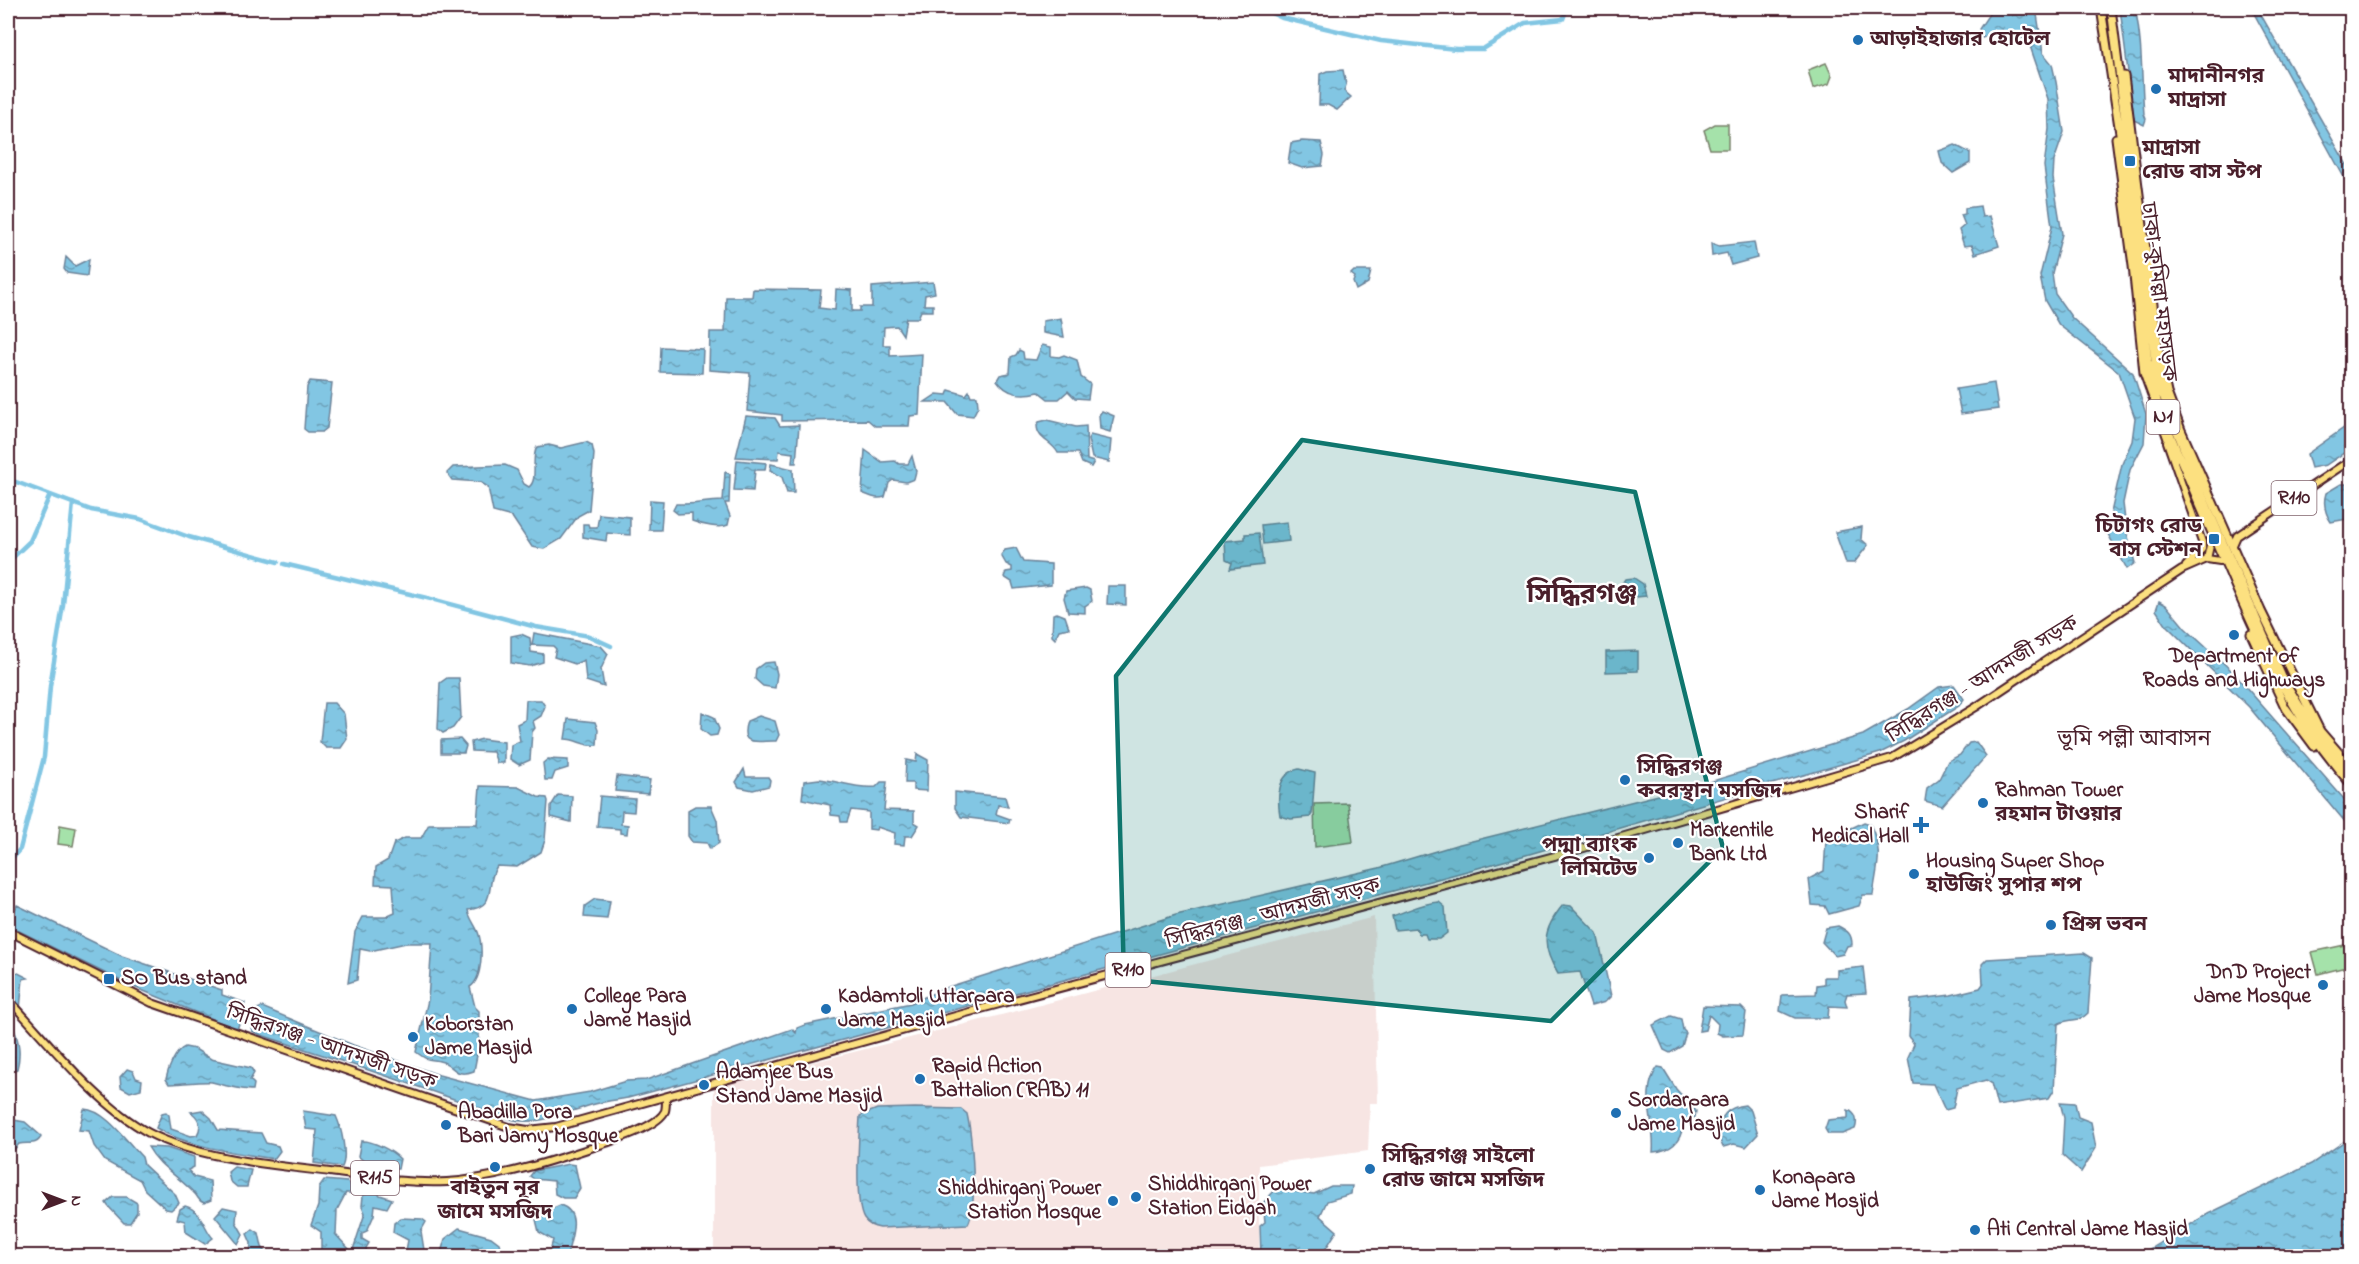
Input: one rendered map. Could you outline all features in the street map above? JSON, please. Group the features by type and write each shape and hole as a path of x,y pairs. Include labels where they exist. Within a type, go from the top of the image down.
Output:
{"highway":[{"name":"ঢাকা–কুমিল্লা মহাসড়ক","path":"2101,8 2138,269 2148,360 2157,401 2268,660 2313,738 2352,785"},
{"name":"ঢাকা–কুমিল্লা মহাসড়ক","path":"2111,8 2155,369 2164,402 2282,677 2317,735 2352,776"},
{"path":"2119,59 2128,97 2162,370 2181,430 2260,611 2305,702 2320,731 2352,768"},
{"path":"2109,61 2108,79 2133,266 2144,374 2167,442 2267,672 2285,707 2352,792"}],"main road":[{"path":"2167,442 2166,445 2192,508 2203,546 2182,570"},
{"name":"R110","path":"2237,536 2352,459"},
{"path":"2228,535 2237,536 2233,545"},
{"path":"2211,541 2207,559 2220,561"},
{"name":"সিদ্ধিরগঞ্জ - আদমজী সড়ক","path":"8,931 152,1002 520,1130 564,1126 988,1007 1577,850 1892,758 1976,707 2182,570 2207,559"},
{"name":"R115","path":"8,999 96,1091 149,1133 203,1151 301,1169 400,1180 449,1182 483,1176 539,1165 627,1136 657,1120 665,1111 666,1098"}],"highlighted area":[{"path":"1302,440 1635,492 1723,848 1551,1021 1124,979 1116,676"}],"shaded area":[{"path":"1374,917 1378,1103 1370,1103 1368,1151 1259,1165 1259,1256 714,1256 714,1087 1025,1009"}],"green space":[{"path":"1826,63 1832,76 1829,84 1813,89 1808,70"},
{"path":"1715,124 1728,124 1728,149 1710,149 1704,130"},
{"path":"1348,803 1353,842 1315,847 1314,804"},
{"path":"60,825 76,828 73,846 58,844"},
{"path":"2345,945 2350,966 2318,974 2312,952"}],"water":[{"path":"1993,8 2036,8 2043,53 2052,64 2056,82 2064,132 2054,161 2053,178 2062,234 2052,273 2055,294 2072,318 2133,373 2146,414 2144,443 2130,470 2123,503 2126,529 2135,563 2127,569 2108,534 2108,526 2122,464 2132,441 2135,418 2119,372 2059,325 2045,301 2040,276 2052,227 2044,166 2049,129 2048,99 2027,37 2008,42 2002,30 1982,38 1979,29"},
{"path":"2120,8 2135,8 2138,22 2146,119 2144,125 2134,120"},
{"path":"2251,8 2257,8 2351,172 2351,190"},
{"path":"1343,70 1346,85 1344,91 1351,97 1337,110 1328,105 1319,105 1320,74"},
{"path":"1321,142 1324,155 1322,166 1302,168 1288,163 1291,143"},
{"path":"1955,145 1970,153 1970,163 1953,173 1942,163 1939,151"},
{"path":"1980,206 1982,217 1990,216 1999,246 1975,254 1972,245 1964,246 1959,230 1965,225 1961,215 1965,214 1965,208"},
{"path":"1754,242 1757,258 1731,265 1727,253 1712,256 1711,243 1719,246"},
{"path":"66,257 75,266 89,259 87,276 67,273 64,269"},
{"path":"1354,271 1371,271 1368,283 1356,290 1353,282 1355,277 1351,274"},
{"path":"933,282 935,293 925,295 924,305 933,305 933,311 921,311 918,318 906,318 903,335 897,326 884,327 883,345 890,345 890,356 922,354 919,415 910,416 909,426 875,426 868,420 782,421 782,415 747,411 750,373 709,370 710,332 725,332 726,297 752,297 753,289 821,290 819,308 835,310 836,289 852,290 852,311 860,311 860,307 872,307 872,287"},
{"path":"1061,318 1064,337 1043,333 1043,321"},
{"path":"1042,345 1051,347 1051,356 1064,355 1077,360 1081,377 1090,384 1088,399 1075,398 1068,391 1059,399 1048,399 1039,392 1015,393 1001,385 997,380 1000,375 1010,373 1011,357 1019,350 1023,352 1024,359 1036,360"},
{"path":"661,347 703,349 702,373 660,372"},
{"path":"310,381 332,383 327,428 322,432 308,432 304,429 307,387"},
{"path":"1994,383 1998,409 1961,414 1956,389"},
{"path":"949,390 966,395 969,391 971,396 977,396 978,406 973,416 957,414 947,402 925,402 937,394 947,395"},
{"path":"1102,411 1114,416 1110,432 1100,429 1099,415"},
{"path":"746,416 775,418 780,426 799,425 796,463 792,463 793,453 779,451 778,459 736,457"},
{"path":"1047,420 1076,427 1086,426 1087,460 1094,462 1091,467 1082,463 1078,453 1058,453 1039,434 1037,425"},
{"path":"2351,423 2351,448 2326,465 2311,468 2307,454"},
{"path":"1090,435 1111,440 1109,462 1092,458 1088,439"},
{"path":"586,442 592,445 594,454 589,510 578,516 561,539 544,549 532,547 512,517 493,512 488,487 480,482 452,480 447,473 453,467 505,465 517,470 524,484 529,487 533,479 537,447 549,445 561,448"},
{"path":"865,450 882,462 895,461 899,464 908,464 912,456 916,471 914,479 906,482 893,480 889,483 885,497 882,498 862,493"},
{"path":"737,460 766,463 765,470 755,470 753,491 734,490"},
{"path":"771,464 793,469 794,493 787,493 782,477 770,470"},
{"path":"725,472 730,474 729,503 725,503 730,516 728,525 716,527 701,524 692,521 692,513 678,514 673,510 676,504 723,501"},
{"path":"2341,484 2346,484 2351,492 2351,511 2347,519 2331,522 2325,508 2326,493"},
{"path":"650,500 663,501 661,530 649,530"},
{"path":"599,514 630,517 630,535 607,533 606,541 583,537 583,524 597,527"},
{"path":"1287,522 1289,541 1263,544 1261,525"},
{"path":"1862,527 1861,539 1868,545 1854,563 1846,563 1835,532"},
{"path":"1259,533 1263,565 1230,569 1232,563 1226,560 1225,541 1245,539 1245,534"},
{"path":"1016,548 1023,562 1051,564 1051,585 1014,589 1012,582 1004,577 1006,572 1012,571 1012,567 1006,564 1001,555 1005,550"},
{"path":"1634,578 1643,584 1646,596 1626,598 1618,590 1625,579"},
{"path":"1108,586 1126,586 1126,605 1107,604"},
{"path":"1086,588 1090,590 1092,601 1085,606 1085,613 1068,612 1064,598 1066,591"},
{"path":"2159,601 2166,605 2185,628 2231,670 2351,807 2351,829 2249,707 2166,625 2156,610"},
{"path":"1053,614 1065,616 1069,628 1059,630 1055,639 1052,636"},
{"path":"534,633 601,646 608,654 601,669 604,687 586,681 584,660 575,664 554,657 556,649 553,646 532,645"},
{"path":"521,634 530,638 531,652 543,654 543,662 530,666 511,663 511,636"},
{"path":"1638,651 1638,671 1606,672 1606,652"},
{"path":"774,662 777,674 775,688 763,686 755,679 756,669 764,663"},
{"path":"447,678 459,678 461,717 453,728 443,733 438,729 440,683"},
{"path":"1954,685 1964,699 1959,706 1904,741 1880,753 1526,855 628,1098 595,1104 543,1120 510,1119 261,1035 252,1031 250,1024 255,1010 262,1007 353,1045 439,1075 536,1101 590,1092 626,1081 646,1080 792,1029 796,1033 797,1028 805,1025 911,1003 945,988 1176,915 1379,868 1456,845 1703,784 1863,735 1908,709 1939,687"},
{"path":"526,700 541,700 545,706 541,716 533,721 535,728 532,732 530,760 519,765 510,759 511,745 520,741 517,724 525,720"},
{"path":"324,703 334,703 344,714 347,739 341,748 326,748 320,742"},
{"path":"702,712 714,717 719,729 717,735 710,736 701,729"},
{"path":"759,716 775,721 779,735 776,741 757,742 745,736 747,721"},
{"path":"568,719 595,722 598,730 597,745 565,739"},
{"path":"460,739 466,746 464,753 441,753 441,740"},
{"path":"482,739 504,742 504,763 497,763 493,752 472,751 471,742"},
{"path":"1976,742 1986,756 1942,806 1925,801 1927,788 1939,779 1948,761 1960,755 1969,743"},
{"path":"917,754 928,760 927,791 913,790 913,783 905,783 906,760 916,762"},
{"path":"548,759 568,760 568,768 555,772 552,780 545,780 543,763"},
{"path":"744,769 746,777 768,777 769,786 753,790 739,787 736,782"},
{"path":"1299,769 1315,773 1312,814 1310,817 1291,819 1280,816 1280,787 1286,776"},
{"path":"617,776 650,780 648,794 615,791"},
{"path":"819,779 868,787 876,787 881,782 887,782 884,810 914,811 914,822 919,825 912,836 905,836 904,845 894,844 895,833 877,827 876,830 869,829 869,812 851,810 847,822 841,822 840,816 831,815 830,805 802,799 804,781"},
{"path":"480,786 518,787 538,797 547,798 548,801 545,840 541,852 517,867 497,866 484,904 468,910 481,945 480,970 470,987 475,1007 479,1011 479,1045 474,1071 462,1073 443,1062 428,1059 416,1052 428,1000 432,943 406,943 370,951 360,949 357,980 348,983 355,932 363,917 386,917 395,913 393,885 375,884 376,867 388,860 394,843 405,838 421,838 429,824 477,824"},
{"path":"955,792 1005,797 1008,807 998,805 996,814 1010,819 1009,823 961,817 955,808"},
{"path":"558,795 572,796 571,822 551,817 551,806"},
{"path":"600,796 635,799 634,812 622,811 621,824 628,825 627,834 620,833 620,829 597,827"},
{"path":"695,806 711,806 717,820 719,843 710,849 707,843 692,842 688,836 688,810"},
{"path":"1864,822 1870,824 1878,851 1878,867 1873,895 1863,895 1859,906 1829,914 1825,906 1812,905 1809,879 1824,871 1826,840"},
{"path":"595,899 610,901 607,919 584,917 585,906"},
{"path":"1439,902 1445,907 1447,933 1439,939 1427,939 1425,934 1419,934 1416,928 1395,930 1392,916 1421,905"},
{"path":"17,905 122,956 222,990 222,995 245,1003 238,1027 234,1028 129,985 13,928 9,924"},
{"path":"1563,905 1571,906 1597,933 1611,996 1605,1002 1591,1006 1580,972 1558,974 1552,964 1546,938 1551,922"},
{"path":"1838,926 1849,933 1852,945 1847,946 1843,954 1835,956 1822,942 1826,928"},
{"path":"2084,953 2092,958 2088,1013 2081,1018 2058,1024 2054,1090 2049,1098 1997,1106 1991,1083 1986,1080 1957,1088 1953,1108 1945,1110 1933,1084 1913,1083 1908,1057 1914,1044 1909,1036 1911,1000 1951,995 1980,988 1983,984 1982,964 1987,959"},
{"path":"8,963 16,972 28,978 23,979 20,1009 11,1000 14,992 8,985"},
{"path":"1863,967 1866,993 1847,994 1845,1000 1847,1007 1829,1006 1828,1018 1795,1018 1780,1011 1782,995 1816,994 1817,985 1824,984 1824,977 1837,977 1837,970"},
{"path":"1703,1006 1741,1007 1746,1012 1743,1035 1723,1036 1717,1033 1718,1024 1709,1015 1705,1030 1699,1031"},
{"path":"1671,1016 1681,1019 1683,1030 1686,1033 1682,1046 1670,1053 1664,1050 1653,1025"},
{"path":"8,1019 17,1036 19,1056 17,1069 8,1073"},
{"path":"185,1047 195,1049 211,1059 251,1068 254,1073 250,1080 254,1084 253,1090 212,1082 169,1084 166,1079 170,1066 178,1052"},
{"path":"1658,1067 1663,1068 1676,1089 1696,1111 1695,1117 1683,1125 1680,1136 1670,1148 1653,1152 1649,1097 1652,1077"},
{"path":"127,1069 133,1071 136,1078 142,1080 141,1089 130,1092 121,1087 120,1077"},
{"path":"2060,1102 2075,1103 2078,1117 2091,1122 2096,1148 2081,1172 2062,1155 2064,1118"},
{"path":"1745,1105 1751,1111 1758,1134 1746,1147 1734,1144 1723,1147 1717,1134 1722,1117 1729,1110"},
{"path":"84,1109 100,1115 116,1128 142,1157 144,1165 175,1194 179,1203 171,1210 166,1209 145,1190 140,1180 105,1161 94,1146 89,1131 79,1130"},
{"path":"877,1109 961,1109 967,1114 971,1138 973,1187 973,1202 968,1224 880,1228 867,1223 864,1219 858,1185 860,1116"},
{"path":"202,1110 211,1118 218,1130 261,1133 266,1143 278,1146 280,1151 274,1159 229,1151 198,1145 156,1128 162,1113 166,1112 169,1115 171,1129 191,1136 197,1135 200,1128 199,1122 191,1112"},
{"path":"1848,1110 1856,1118 1855,1129 1842,1134 1828,1134 1825,1129 1828,1120 1848,1118"},
{"path":"303,1111 336,1116 344,1148 342,1167 314,1163 317,1130 306,1129"},
{"path":"8,1119 25,1122 41,1136 40,1139 19,1144 12,1152 8,1151"},
{"path":"2351,1137 2351,1256 2138,1256 2208,1214 2311,1164"},
{"path":"361,1141 376,1144 397,1156 400,1159 398,1169 389,1169 387,1163 380,1162 375,1171 358,1156"},
{"path":"148,1147 167,1148 194,1157 194,1167 188,1170 194,1177 210,1181 211,1200 204,1203 201,1201 158,1160"},
{"path":"569,1164 575,1165 580,1188 574,1198 563,1198 555,1194 554,1181 534,1179 530,1176 534,1171"},
{"path":"234,1167 251,1170 247,1187 237,1187 230,1181 228,1172"},
{"path":"324,1180 347,1182 355,1189 353,1193 346,1193 337,1210 336,1235 350,1250 348,1256 338,1256 321,1250 321,1232 311,1225 318,1206 319,1187"},
{"path":"1331,1186 1352,1186 1351,1194 1327,1201 1320,1216 1337,1231 1321,1256 1261,1256 1260,1226 1265,1222 1263,1203 1276,1189 1314,1194"},
{"path":"374,1188 380,1195 392,1199 387,1208 375,1205 374,1215 367,1231 362,1233 362,1239 369,1243 366,1248 368,1256 351,1256 365,1213 362,1206 363,1196"},
{"path":"113,1197 127,1197 137,1203 137,1212 130,1223 124,1223 106,1203"},
{"path":"560,1205 567,1209 573,1220 567,1256 539,1256 550,1251 553,1240 539,1232 533,1207 547,1211"},
{"path":"185,1206 195,1211 213,1238 205,1244 186,1232 185,1221 177,1219 180,1209"},
{"path":"223,1207 237,1210 236,1222 243,1234 238,1244 215,1216"},
{"path":"401,1218 422,1219 426,1222 421,1231 424,1250 420,1256 405,1256 408,1240 393,1232 394,1223"},
{"path":"459,1228 491,1237 499,1243 501,1249 493,1252 472,1251 440,1256 445,1239"},
{"path":"253,1229 259,1233 262,1247 269,1256 250,1255 251,1243 247,1234"}],"waterway":[{"path":"1261,8 1282,18 1381,41 1456,49 1483,49 1525,23 1563,19 1567,8"},
{"path":"8,479 91,510 140,519 189,537 278,562"},
{"path":"8,562 30,541 50,495"},
{"path":"8,891 12,880 12,858 20,849 44,757 50,686 63,605 73,503"},
{"path":"284,564 431,599"},
{"path":"435,600 536,627 589,636 611,646"},
{"path":"237,1016 255,1022"}],"place":[{"name":"আড়াইহাজার হোটেল","path":"1858,40"},
{"name":"মাদানীনগর মাদ্রাসা","path":"2156,89"},
{"name":"মাদ্রাসা রোড বাস স্টপ","path":"2130,161"},
{"name":"চিটাগং রোড বাস স্টেশন","path":"2214,539"},
{"name":"Department of Roads and Highways","path":"2234,635"},
{"name":"সিদ্ধিরগঞ্জ কবরস্থান মসজিদ","path":"1625,780"},
{"name":"Rahman Tower রহমান টাওয়ার","path":"1983,803"},
{"name":"Sharif Medical Hall","path":"1921,825"},
{"name":"Markentile Bank Ltd","path":"1678,843"},
{"name":"পদ্মা ব্যাংক লিমিটেড","path":"1649,858"},
{"name":"Housing Super Shop হাউজিং সুপার শপ","path":"1914,874"},
{"name":"প্রিন্স ভবন","path":"2051,925"},
{"name":"SO Bus stand","path":"109,979"},
{"name":"DnD Project Jame Mosque","path":"2323,985"},
{"name":"College Para Jame Masjid","path":"572,1009"},
{"name":"Kadamtoli Uttarpara Jame Masjid","path":"826,1009"},
{"name":"Koborstan Jame Masjid","path":"413,1037"},
{"name":"Rapid Action Battalion (RAB) 11","path":"920,1079"},
{"name":"Adamjee Bus Stand Jame Masjid","path":"704,1085"},
{"name":"Sordarpara Jame Masjid","path":"1616,1113"},
{"name":"Abadilla Pora Bari Jamy Mosque","path":"446,1125"},
{"name":"বাইতুন নূর জামে মসজিদ","path":"495,1167"},
{"name":"সিদ্ধিরগঞ্জ সাইলো রোড জামে মসজিদ","path":"1370,1169"},
{"name":"Konapara Jame Mosjid","path":"1760,1190"},
{"name":"Shiddhirganj Power Station Eidgah","path":"1136,1197"},
{"name":"Shiddhirganj Power Station Mosque","path":"1113,1201"},
{"name":"Ati Central Jame Masjid","path":"1975,1230"}],"district":[{"name":"সিদ্ধিরগঞ্জ","path":"1582,595"},
{"name":"ভূমি পল্লী আবাসন","path":"2134,740"}]}
